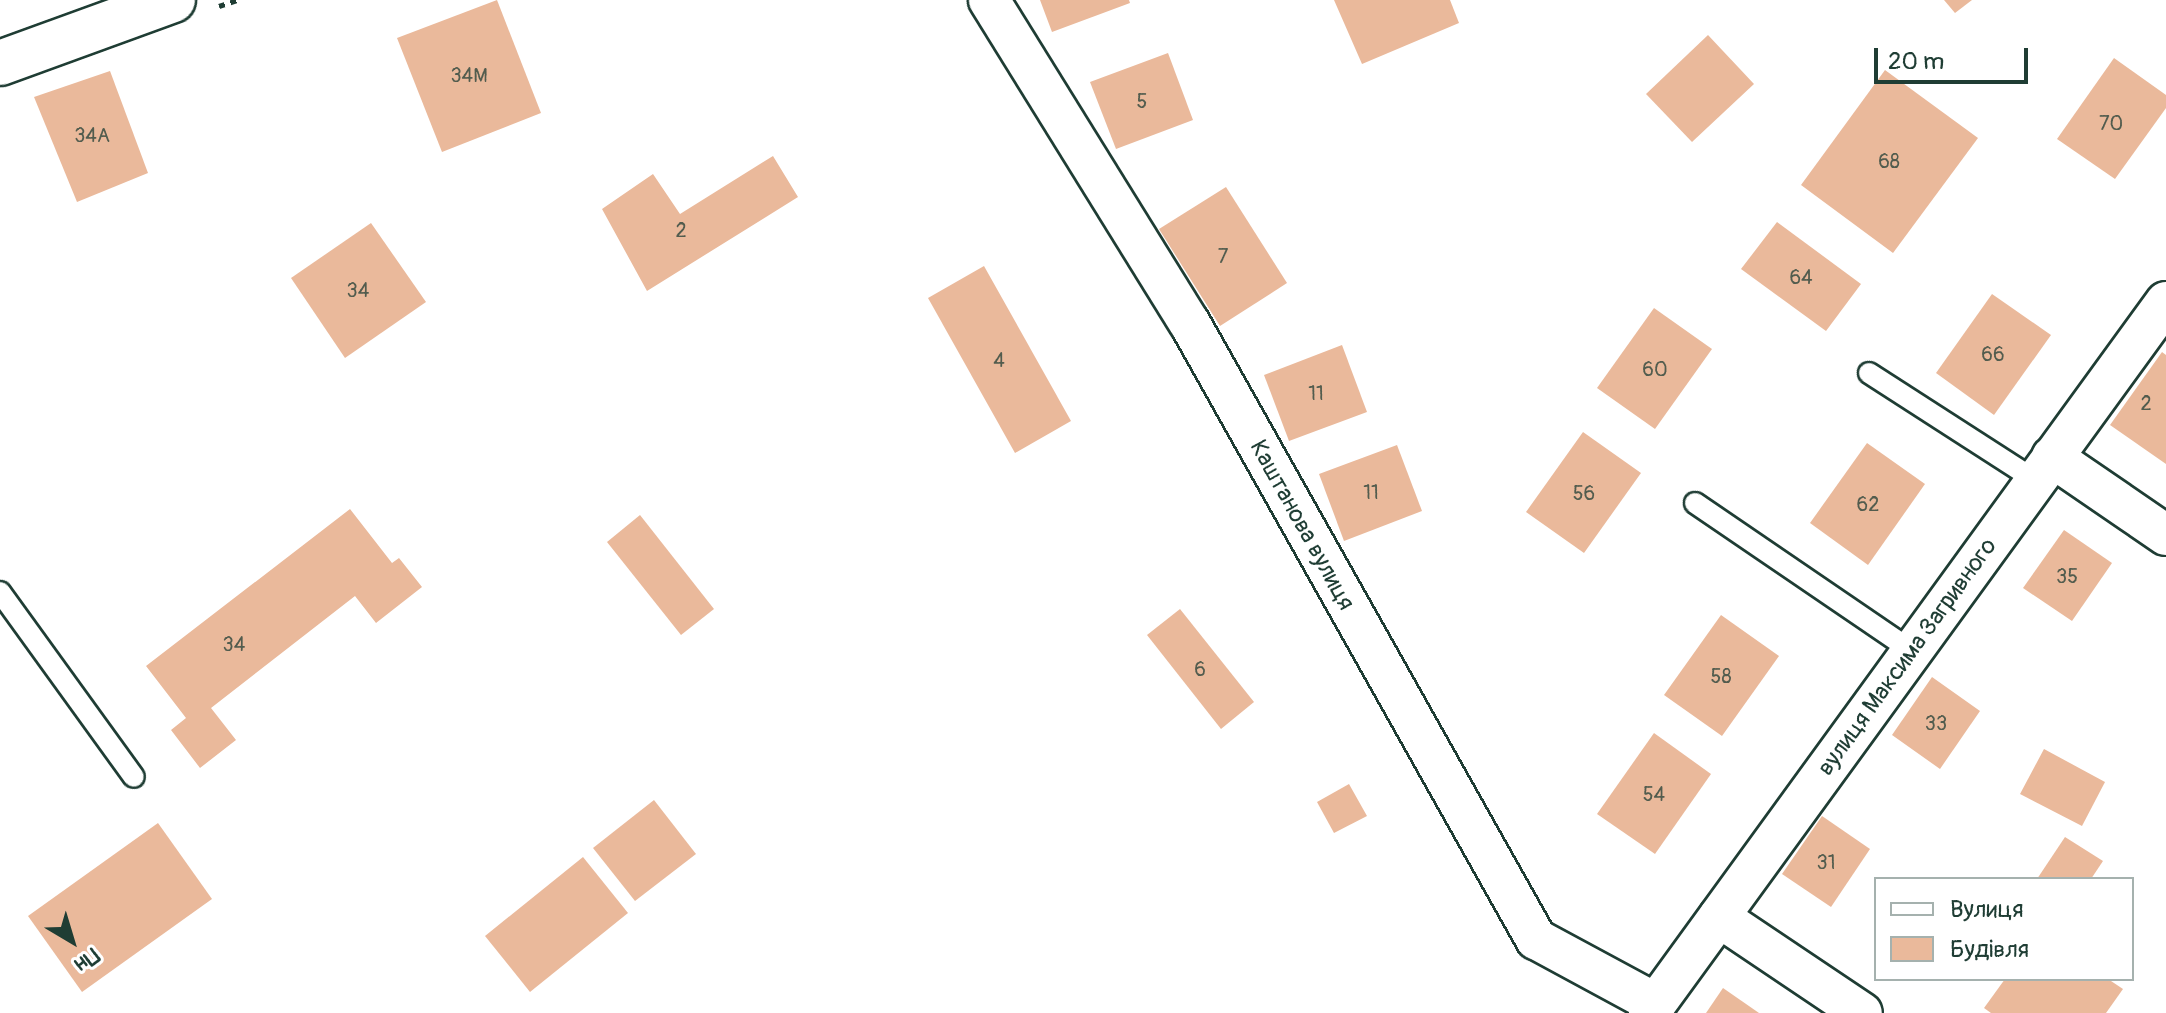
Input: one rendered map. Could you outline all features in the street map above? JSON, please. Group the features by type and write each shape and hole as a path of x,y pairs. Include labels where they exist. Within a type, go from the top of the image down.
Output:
{"street":[{"path":"0,63 173,0"},
{"name":"Каштанова вулиця","path":"989,0 1189,322 1536,939 1653,1008"},
{"name":"вулиця Максима Загривного","path":"1653,1008 2166,302"},
{"path":"2043,469 2166,535"},
{"path":"1719,917 1862,1013"}],"lane":[{"path":"1869,373 2043,469"},
{"path":"1695,503 1912,651"},
{"path":"0,592 134,777"}],"building":[{"path":"497,0 541,113 442,152 397,38"},
{"path":"1040,0 1129,0 1130,3 1052,32"},
{"path":"1334,0 1450,0 1459,23 1362,64"},
{"path":"1944,0 1972,0 1955,13"},
{"path":"1708,35 1754,84 1692,142 1646,94"},
{"path":"1168,53 1193,120 1116,149 1090,82"},
{"path":"2114,58 2166,95 2166,108 2115,179 2057,139"},
{"path":"1885,70 1978,138 1893,253 1801,185"},
{"path":"110,71 148,173 77,202 34,97"},
{"path":"773,156 798,197 647,291 602,209 653,174 680,214"},
{"path":"1226,187 1287,283 1220,326 1159,229"},
{"path":"1777,222 1861,284 1826,331 1741,269"},
{"path":"371,223 426,302 345,358 291,278"},
{"path":"984,266 1071,421 1015,453 928,298"},
{"path":"1992,294 2051,335 1994,415 1936,373"},
{"path":"1654,308 1712,349 1655,429 1597,388"},
{"path":"1342,345 1367,412 1289,441 1264,375"},
{"path":"2162,352 2166,355 2166,464 2110,425"},
{"path":"1583,432 1641,473 1584,553 1526,512"},
{"path":"1867,443 1925,484 1868,565 1810,523"},
{"path":"1397,445 1422,511 1344,541 1319,474"},
{"path":"350,509 392,563 399,558 422,587 376,623 355,596 211,708 236,740 200,768 171,730 186,718 146,666"},
{"path":"640,515 714,609 681,635 607,542"},
{"path":"2064,530 2112,563 2072,621 2023,588"},
{"path":"1180,609 1254,702 1221,729 1147,635"},
{"path":"1721,615 1779,656 1722,736 1664,695"},
{"path":"1932,677 1980,711 1940,769 1892,735"},
{"path":"1654,733 1711,774 1655,854 1597,814"},
{"path":"2044,749 2105,782 2082,826 2020,794"},
{"path":"1349,784 1367,816 1334,833 1317,802"},
{"path":"654,800 696,854 635,901 593,848"},
{"path":"1822,816 1870,849 1831,907 1782,874"},
{"path":"158,823 212,899 82,992 28,916"},
{"path":"2065,837 2103,861 2092,877 2038,877"},
{"path":"583,857 628,913 530,992 485,936"},
{"path":"2004,981 2111,981 2123,989 2106,1013 1991,1013 1984,1008"},
{"path":"1723,988 1759,1013 1706,1013"}]}
